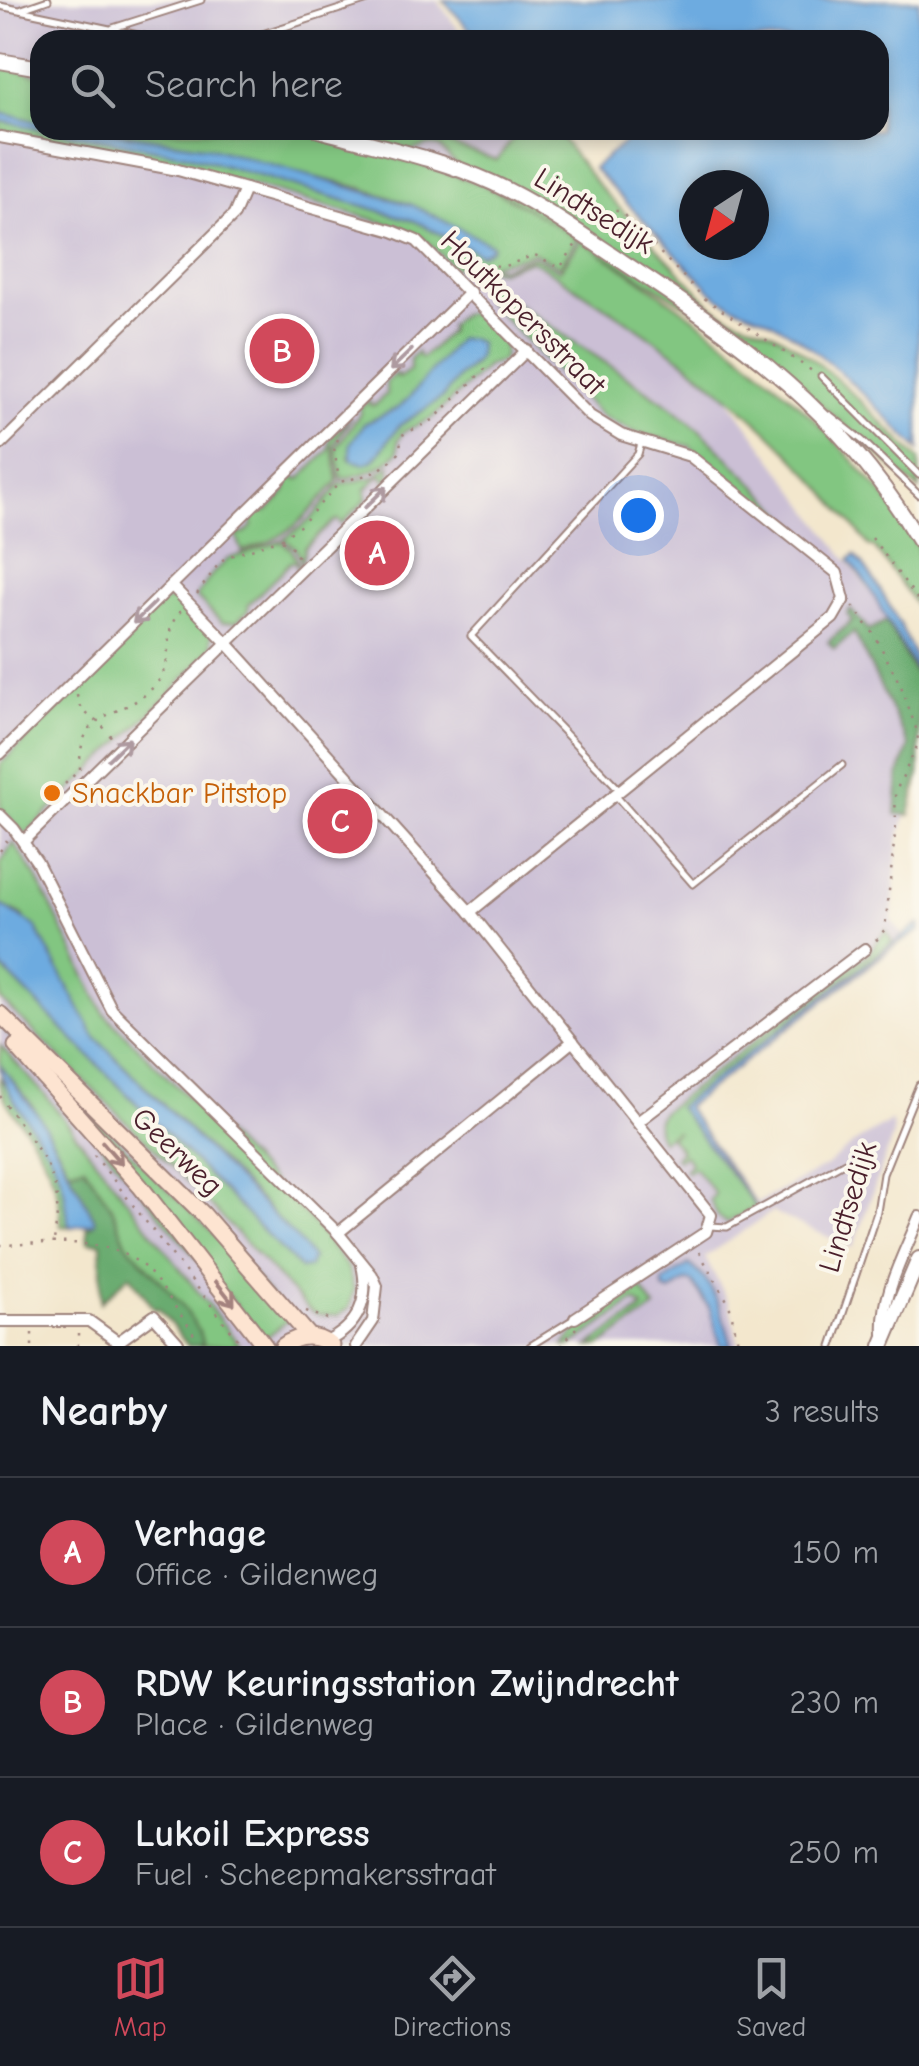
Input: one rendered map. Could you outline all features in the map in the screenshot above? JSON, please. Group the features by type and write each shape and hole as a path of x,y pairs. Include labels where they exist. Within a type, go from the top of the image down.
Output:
{"main road":[{"name":"Geerweg","path":"0,1014 203,1214 322,1341"},
{"name":"Geerweg","path":"0,1028 140,1186 265,1346"},
{"path":"249,1325 256,1346"},
{"path":"283,1346 293,1340 322,1341"}],"street":[{"path":"0,61 30,66"},
{"name":"Houtkopersstraat","path":"0,137 178,170 393,231 416,241 590,416 621,435 679,450 701,464 832,567 841,579 844,595"},
{"name":"Lindtsedijk","path":"370,140 480,177 528,200 578,241 755,353 810,404 872,473 919,540"},
{"path":"0,445 234,215 245,189"},
{"path":"0,754 470,292"},
{"path":"24,842 527,350"},
{"path":"172,586 470,912 710,1214 706,1232 575,1318"},
{"path":"470,912 833,618 844,595"},
{"path":"0,815 24,842 112,1010 338,1233 372,1275 377,1286 373,1321 356,1346"},
{"path":"640,1122 866,949"},
{"path":"338,1233 573,1041"},
{"path":"880,1344 891,1287 919,1217"},
{"path":"322,1341 343,1334 353,1325 364,1298 362,1264"},
{"path":"880,1344 917,1269"},
{"path":"0,1321 98,1324 123,1342 154,1316 178,1343"}],"lane":[{"path":"20,10 48,0"},
{"path":"112,29 200,0"},
{"path":"275,30 368,0"},
{"path":"0,6 117,30"},
{"path":"820,376 919,475"},
{"path":"810,404 854,434 919,495"},
{"path":"642,440 638,454 471,636 618,793 693,884 842,766"},
{"name":"Lindtsedijk","path":"832,1346 877,1212 884,1174 919,1086"},
{"path":"709,1226 727,1226 845,1162"},
{"path":"530,1346 575,1318"}],"path":[{"path":"452,274 462,262 472,270 490,264 502,267 532,255 560,268 594,216 602,211 620,212 704,298 820,376"},
{"path":"54,796 80,769 83,736 95,721 134,703 160,680 168,660 170,625 220,562 281,539 311,517 340,482 382,470 399,453 398,443 404,432 432,420 488,366 504,372"},
{"path":"340,482 334,448 343,431"},
{"path":"230,528 240,553"},
{"path":"872,538 919,601"},
{"path":"281,539 294,549 302,569"},
{"path":"844,595 874,634 901,686 918,734 917,746 895,793 896,824 885,929 866,949"},
{"path":"76,680 81,711 109,732 116,752"},
{"path":"0,852 14,829"},
{"path":"0,1096 47,1168 58,1198 54,1244"},
{"name":"Geerweg","path":"92,1154 243,1346"},
{"path":"692,1242 729,1304 739,1346"},
{"path":"0,1244 114,1249 144,1266 192,1330 191,1346"},
{"path":"299,1314 333,1320 341,1317"},
{"path":"561,1346 578,1326 575,1318"},
{"path":"333,1320 343,1334"},
{"path":"32,1321 32,1346"},
{"path":"78,1321 78,1346"}],"shaded area":[{"path":"0,0 437,0 459,30 30,30 30,140 539,140 889,618 919,671 919,773 898,841 892,920 904,937 683,1104 757,1203 826,1166 857,1141 892,1121 893,1135 853,1248 772,1212 705,1257 729,1303 739,1346 243,1346 0,1065"}],"green space":[{"path":"0,67 30,73 30,120 0,113"},
{"path":"0,121 30,126 30,136 0,130"},
{"path":"53,140 104,140 187,155 415,221 468,249 491,245 412,205 361,188 154,140 331,140 479,183 577,239 560,266 533,252 472,269 462,261 455,269 424,239 400,227 176,163"},
{"path":"374,140 436,140 497,160 512,140 563,140 596,183 711,305 783,338 871,411 919,460 919,490 754,347 456,164 439,147 428,145 411,151"},
{"path":"581,240 729,344 828,433 884,495 913,537 918,548 919,609 874,547 811,476 715,385 642,331 531,260 499,271 478,271 488,265 501,268 533,256 560,270"},
{"path":"489,285 672,407 704,434 801,534 689,446 634,432 601,416 482,296 483,286"},
{"path":"470,313 491,325 501,338 502,361 488,365 432,418 403,432 398,452 385,464 341,479 336,448 361,412 359,409 369,400 370,405 375,405 386,394 386,382 396,373 398,378 410,370 410,359 417,352 423,357 462,314","holes":["458,339 479,343 474,364 443,397 399,426 374,460 365,464 349,458 364,424 398,408"]},
{"path":"351,417 333,446 338,481 285,533 242,551 235,531 238,528 239,534 244,534 252,526 252,514 259,507 266,512 286,492 287,480 293,473 295,479 300,479 329,450 330,438"},
{"path":"390,465 390,477 385,482 379,476 366,489 366,500 341,525 334,521 305,548 302,563 296,548 284,539 310,520 340,484 374,477"},
{"path":"281,541 292,550 299,566 291,562 249,604 248,611 237,622 222,623 196,597 228,559"},
{"path":"180,601 211,633 212,647 170,694 25,835 0,807 0,764 130,639 161,602"},
{"path":"850,609 869,630 886,621 919,681 919,773 910,815 896,814 899,775 909,746 854,632 834,649 828,642 852,621 847,614"},
{"path":"13,842 36,876 104,1013 313,1223 348,1268 354,1290 349,1308 337,1316 317,1315 309,1310 190,1184 0,999 0,966 301,1269 312,1258 262,1202 95,1037 23,916 0,904 0,864"},
{"path":"886,930 892,942 678,1107 756,1207 726,1223 718,1217 710,1200 715,1194 695,1168 685,1170 691,1164 685,1155 678,1160 675,1157 681,1151 670,1137 677,1131 661,1140 657,1126 662,1112 869,953"},
{"path":"0,1024 242,1262 290,1319 264,1339"},
{"path":"0,1045 47,1097 240,1346 203,1346 183,1306 126,1243 112,1208 84,1166 69,1170 32,1105 0,1065"},
{"path":"0,1078 52,1159 65,1189 71,1227 61,1226 59,1200 48,1166 6,1100"},
{"path":"84,1166 112,1208 126,1243 183,1306 199,1331 203,1346 188,1346 130,1275 101,1302 101,1243 88,1242 87,1227 92,1226 94,1218 69,1170"},
{"path":"641,1288 655,1308 600,1346 589,1346 641,1310 643,1307 635,1301 571,1346 564,1346 587,1318 594,1318"}],"water":[{"path":"443,0 919,0 919,450 810,347 770,321 714,294 681,260 769,260 769,170 679,170 679,258 593,168 627,140 889,140 889,30 470,30"},
{"path":"0,113 30,120 30,126 0,121"},
{"path":"105,140 164,140 204,146 412,205 492,245 491,249 480,254 415,221 187,155"},
{"path":"458,339 479,343 478,358 443,397 399,426 374,460 365,464 351,460 350,444 364,424 398,408"},
{"path":"855,555 894,614 912,650 919,676 849,560"},
{"path":"0,904 35,926 95,1037 297,1239 312,1258 309,1267 301,1269 0,966"},
{"path":"919,924 919,931 686,1107 756,1205 678,1107"},
{"path":"0,1065 39,1116 95,1223 71,1227 68,1224 58,1170 14,1099"},
{"path":"689,1264 712,1290 732,1346 721,1346 709,1307 692,1282 686,1281 670,1292 663,1289 663,1282"}],"place":[{"name":"RDW Keuringsstation Zwijndrecht","path":"282,351"},
{"name":"Verhage","path":"377,553"},
{"name":"Snackbar Pitstop","path":"52,793"},
{"name":"Lukoil Express","path":"340,821"}]}
